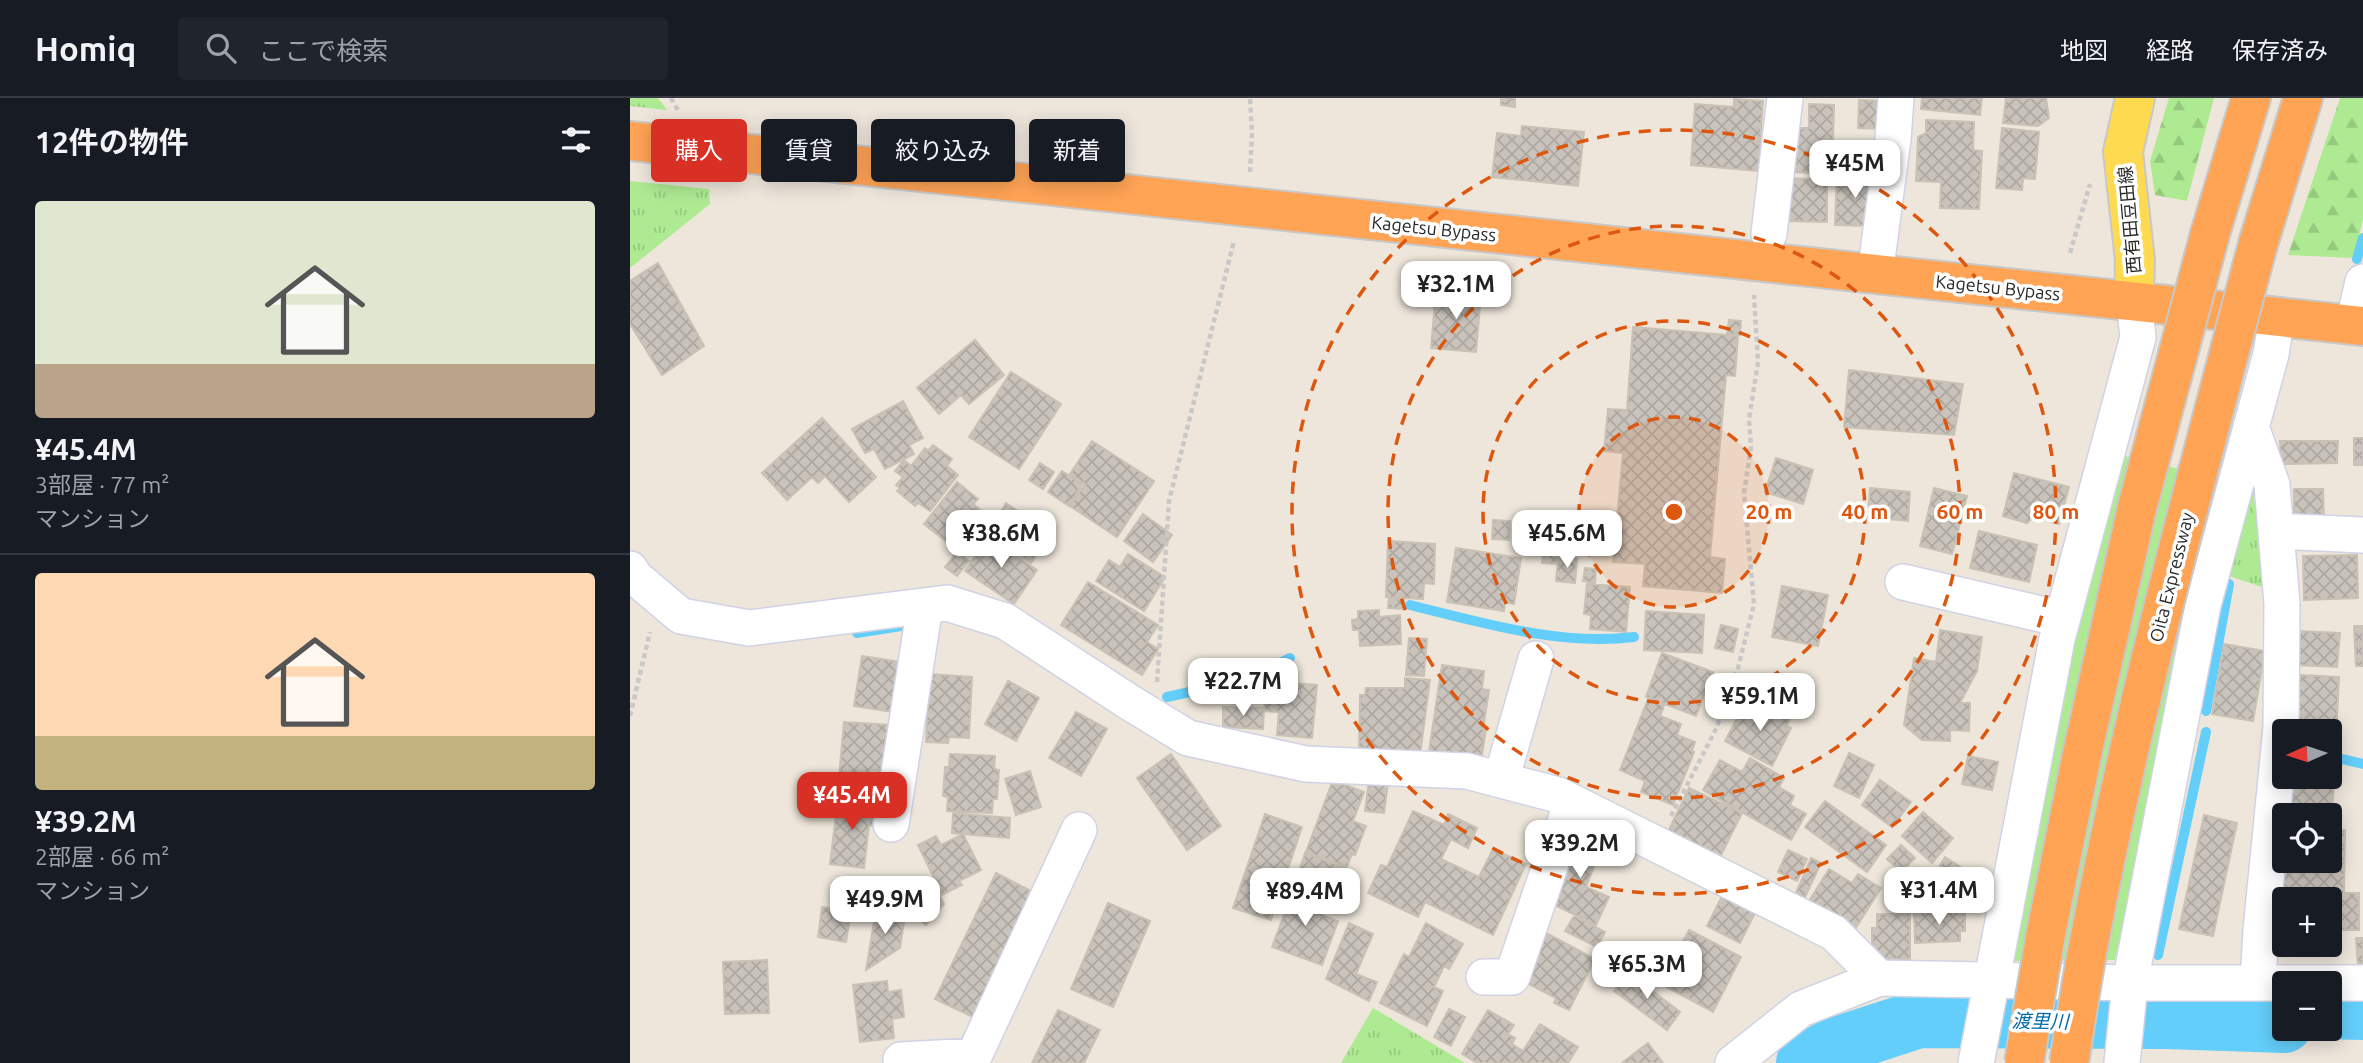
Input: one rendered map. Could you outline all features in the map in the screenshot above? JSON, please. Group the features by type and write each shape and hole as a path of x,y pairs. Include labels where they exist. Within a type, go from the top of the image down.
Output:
{"highway":[{"path":"2024,1063 2046,933 2081,759 2137,508 2210,234 2251,98"},
{"name":"Oita Expressway","path":"2069,1063 2091,933 2125,767 2185,518 2259,244 2303,98"},
{"name":"Kagetsu Bypass","path":"630,141 2358,326"}],"main road":[{"name":"西有田豆田線","path":"2134,301 2135,260 2123,152 2135,98"}],"street":[{"path":"1769,234 1786,98"},
{"path":"1875,275 1894,139 1896,98"},
{"path":"2358,326 2363,282"},
{"path":"1974,1051 1991,986 2062,620 2138,337 2134,301"},
{"path":"2122,1063 2130,984 2203,605 2271,354 2277,317"},
{"path":"2250,427 2272,485 2282,604 2281,728 2258,983"},
{"path":"2276,531 2363,535"},
{"path":"630,569 635,577 681,616 749,628 947,603 1004,621 1188,738 1306,764 1467,771 1558,795 1834,933 1879,978"},
{"path":"1903,582 2062,620"},
{"path":"891,824 925,606"},
{"path":"1501,780 1536,659"},
{"path":"1483,977 1512,977 1572,802"},
{"path":"901,1063 901,1060 974,1056 1079,830"},
{"path":"1732,1063 1801,1009 1879,978 1991,986 2363,983"}],"path":[{"path":"1250,98 1250,180"},
{"path":"1155,718 1169,501 1235,238"},
{"path":"1656,845 1716,729 1738,668 1754,604 1744,493 1751,447 1749,419 1758,362 1754,295"},
{"path":"630,716 658,596"}],"green space":[{"path":"630,98 658,98 667,110 630,106"},
{"path":"2169,98 2214,98 2187,201 2155,195 2150,161"},
{"path":"2340,98 2363,98 2363,219 2354,258 2288,255"},
{"path":"630,181 709,189 710,204 630,268"},
{"path":"2116,454 2218,478 2115,960 1994,961"},
{"path":"2253,487 2264,493 2271,590 2229,576"},
{"path":"1373,1008 1465,1063 1341,1063"}],"water":[{"path":"2152,994 2272,995 2272,1038 2147,1035 2146,1001"},
{"path":"2342,995 2363,995 2363,1040 2342,1040"}],"building":[{"path":"1501,98 1515,98 1515,107 1501,105"},
{"path":"1922,98 1982,98 1980,115 1921,109"},
{"path":"2006,98 2046,98 2049,118 2038,126 2003,123"},
{"path":"1734,99 1763,101 1758,171 1691,165 1695,104 1734,107"},
{"path":"1859,100 1884,101 1882,129 1858,128"},
{"path":"1809,104 1834,105 1832,174 1791,172 1793,128 1809,128"},
{"path":"1926,120 1974,122 1973,150 1982,151 1979,209 1940,208 1941,182 1916,181 1918,137 1926,133"},
{"path":"1522,126 1584,132 1578,186 1492,177 1497,133 1521,136"},
{"path":"2002,128 2039,132 2035,179 2023,178 2022,190 1996,188"},
{"path":"1837,173 1874,174 1873,226 1835,225"},
{"path":"1791,178 1827,180 1827,222 1785,221"},
{"path":"658,263 704,346 662,375 630,324 630,281"},
{"path":"1436,291 1481,294 1476,352 1431,348"},
{"path":"1729,320 1741,321 1740,335 1727,334"},
{"path":"1633,327 1738,336 1735,376 1726,375 1710,557 1725,559 1722,593 1643,586 1645,564 1613,562 1623,453 1604,451 1608,409 1627,410"},
{"path":"975,340 1004,375 969,404 961,395 939,414 917,388"},
{"path":"1849,370 1963,384 1954,435 1844,427"},
{"path":"1011,372 1061,404 1019,469 969,437"},
{"path":"903,401 923,438 909,445 914,454 885,469 874,449 865,453 852,429"},
{"path":"822,418 876,477 849,502 825,476 818,483 812,477 787,500 762,473"},
{"path":"2354,438 2363,438 2363,465 2354,465"},
{"path":"1092,441 1154,481 1117,537 1070,506 1085,484 1070,474"},
{"path":"2280,441 2338,441 2337,463 2281,464"},
{"path":"933,445 952,459 947,466 958,475 930,511 918,503 915,506 897,491 900,488 896,485 903,477 895,471 904,460 911,466 925,448 928,451"},
{"path":"1776,458 1813,470 1803,504 1765,492"},
{"path":"1040,463 1054,472 1043,489 1029,480"},
{"path":"1062,471 1082,484 1069,506 1048,492"},
{"path":"2014,473 2069,487 2059,524 2033,517 2027,523 2003,516"},
{"path":"957,482 978,499 973,504 984,513 956,549 924,524"},
{"path":"1870,488 1910,492 1908,521 1868,517"},
{"path":"1934,488 1967,496 1952,554 1920,546"},
{"path":"2294,489 2323,489 2324,525 2294,525"},
{"path":"1006,503 1050,533 1031,563 993,537 1002,524 996,520"},
{"path":"1143,514 1172,535 1153,562 1124,541"},
{"path":"1493,520 1510,521 1509,540 1492,539"},
{"path":"1979,531 2037,545 2029,582 1970,568"},
{"path":"988,537 1037,570 1014,604 965,571"},
{"path":"1388,541 1435,544 1434,584 1424,583 1423,599 1386,597"},
{"path":"1544,546 1558,548 1556,564 1542,563"},
{"path":"1456,548 1521,558 1514,604 1505,602 1504,611 1447,602"},
{"path":"957,552 969,561 957,576 945,567"},
{"path":"1128,554 1165,577 1144,611 1096,581 1109,560 1120,567"},
{"path":"2357,555 2358,598 2304,600 2303,556"},
{"path":"1558,558 1577,559 1575,583 1556,581"},
{"path":"1585,568 1596,569 1595,583 1583,581"},
{"path":"1088,582 1158,625 1147,642 1158,649 1142,675 1061,625"},
{"path":"1587,584 1630,587 1626,632 1590,629 1591,615 1584,614"},
{"path":"1782,586 1828,595 1818,646 1772,637"},
{"path":"1389,598 1404,599 1404,609 1388,608"},
{"path":"1379,610 1379,617 1400,615 1401,644 1360,646 1359,630 1353,630 1352,620 1358,619 1358,611"},
{"path":"1646,611 1704,615 1702,653 1644,650"},
{"path":"1721,625 1738,629 1733,652 1715,648"},
{"path":"2354,626 2363,626 2363,666 2356,666"},
{"path":"1940,630 1982,637 1977,671 1960,703 1970,703 1969,731 1950,730 1950,741 1922,740 1904,725 1914,658 1936,662"},
{"path":"2296,631 2340,633 2337,667 2294,665"},
{"path":"1409,638 1427,639 1424,676 1406,675"},
{"path":"2224,644 2265,651 2253,721 2212,714"},
{"path":"1662,653 1713,672 1696,716 1646,697"},
{"path":"862,656 901,662 893,712 854,706"},
{"path":"1442,665 1484,671 1482,689 1489,690 1483,729 1486,729 1482,755 1473,754 1472,765 1428,758"},
{"path":"929,674 972,677 969,738 949,737 948,743 926,742"},
{"path":"2300,675 2339,677 2337,719 2297,719"},
{"path":"1405,678 1430,680 1420,755 1359,754 1360,695 1365,695 1366,688 1405,688"},
{"path":"1008,681 1039,698 1016,741 985,724"},
{"path":"1267,681 1317,685 1312,738 1277,735 1279,712 1264,711"},
{"path":"1648,699 1664,706 1660,716 1681,724 1677,735 1695,742 1694,752 1673,805 1641,792 1645,781 1620,770"},
{"path":"1745,703 1756,709 1759,703 1790,719 1786,726 1791,728 1772,766 1725,741"},
{"path":"1223,707 1264,708 1263,729 1223,727"},
{"path":"1076,712 1107,729 1081,776 1049,758"},
{"path":"844,722 892,725 895,772 870,770 868,790 838,788"},
{"path":"1849,753 1874,765 1859,798 1834,786"},
{"path":"950,754 995,756 994,769 999,770 997,799 993,799 992,813 947,811 948,797 943,796 945,767 949,767"},
{"path":"1171,754 1221,826 1187,850 1137,778"},
{"path":"1968,756 1998,762 1992,790 1962,784"},
{"path":"1750,758 1784,778 1779,787 1794,796 1790,805 1806,814 1791,840 1703,790 1720,760 1742,772"},
{"path":"1030,771 1041,807 1016,815 1005,779"},
{"path":"1333,780 1364,792 1353,821 1366,826 1355,855 1352,854 1347,867 1306,852"},
{"path":"1369,780 1388,783 1384,813 1365,811"},
{"path":"1880,780 1911,802 1892,827 1862,805"},
{"path":"1689,788 1742,813 1719,859 1662,844"},
{"path":"2284,789 2334,789 2333,803 2284,803"},
{"path":"838,798 875,802 873,826 869,825 864,868 830,864"},
{"path":"1825,801 1886,845 1867,872 1805,827"},
{"path":"1413,811 1444,825 1448,814 1477,828 1468,848 1451,839 1441,859 1479,877 1493,849 1526,864 1493,935 1425,902 1418,917 1368,893 1381,865 1387,867"},
{"path":"1923,812 1953,838 1932,863 1902,836"},
{"path":"953,813 1010,818 1009,838 952,833"},
{"path":"1265,814 1302,827 1271,920 1233,908"},
{"path":"2204,815 2237,823 2213,936 2179,929"},
{"path":"1575,830 1604,841 1586,887 1609,897 1596,925 1550,903"},
{"path":"2342,830 2345,830 2344,893 2359,893 2359,930 2342,930 2342,887 2281,887 2281,873 2342,873"},
{"path":"963,834 981,870 959,881 962,885 942,895 918,845 936,836 941,845"},
{"path":"1901,845 1915,858 1901,872 1887,859"},
{"path":"1788,850 1807,859 1797,881 1778,872"},
{"path":"1305,853 1347,868 1341,884 1300,868"},
{"path":"1945,857 1970,873 1956,894 1949,889 1934,911 1921,902 1916,910 1898,899 1917,868 1933,878"},
{"path":"1811,858 1821,863 1805,897 1796,893"},
{"path":"1829,869 1852,883 1858,874 1881,888 1852,934 1806,906"},
{"path":"996,873 1035,893 975,1018 935,999"},
{"path":"932,881 944,904 926,925 908,910"},
{"path":"1295,886 1321,895 1318,903 1325,906 1322,915 1338,921 1322,965 1272,947"},
{"path":"1723,894 1756,911 1740,943 1707,926"},
{"path":"1108,903 1150,921 1113,1007 1071,989"},
{"path":"822,907 851,911 846,942 818,937"},
{"path":"876,910 905,915 900,948 866,970"},
{"path":"1965,911 1965,931 1960,931 1960,941 1915,943 1914,913"},
{"path":"1877,914 1910,914 1910,959 1872,959 1872,928 1877,928"},
{"path":"1574,916 1605,932 1597,947 1565,931"},
{"path":"1349,923 1373,934 1356,974 1377,982 1369,1001 1326,979"},
{"path":"1426,923 1463,944 1449,969 1444,966 1434,987 1443,991 1427,1026 1380,1003 1404,954 1409,957"},
{"path":"1689,930 1741,957 1713,1012 1661,984"},
{"path":"1546,933 1595,959 1569,1010 1554,1003 1556,998 1521,980"},
{"path":"2356,938 2363,938 2363,967 2358,968"},
{"path":"767,960 769,1013 725,1014 723,962"},
{"path":"1628,972 1680,1012 1667,1030 1614,991"},
{"path":"887,981 888,992 901,990 904,1017 892,1019 894,1038 860,1042 853,985"},
{"path":"1449,1009 1465,1017 1451,1046 1434,1037"},
{"path":"1058,1010 1100,1030 1084,1063 1032,1063"},
{"path":"1488,1010 1514,1025 1508,1034 1515,1038 1512,1044 1523,1051 1540,1024 1578,1047 1568,1063 1477,1063 1462,1054"},
{"path":"1648,1043 1663,1063 1622,1063"}],"waterway":[{"path":"2357,259 2363,238"},
{"path":"2206,711 2229,584"},
{"path":"1410,605 1549,636 1606,639 1634,637"},
{"path":"857,633 901,626"},
{"path":"1167,697 1256,675 1290,658"},
{"path":"2158,955 2206,732"},
{"path":"2342,759 2363,764"},
{"name":"渡里川","path":"1805,1063 1833,1047 1919,1019 2166,1020 2272,1024"}]}
